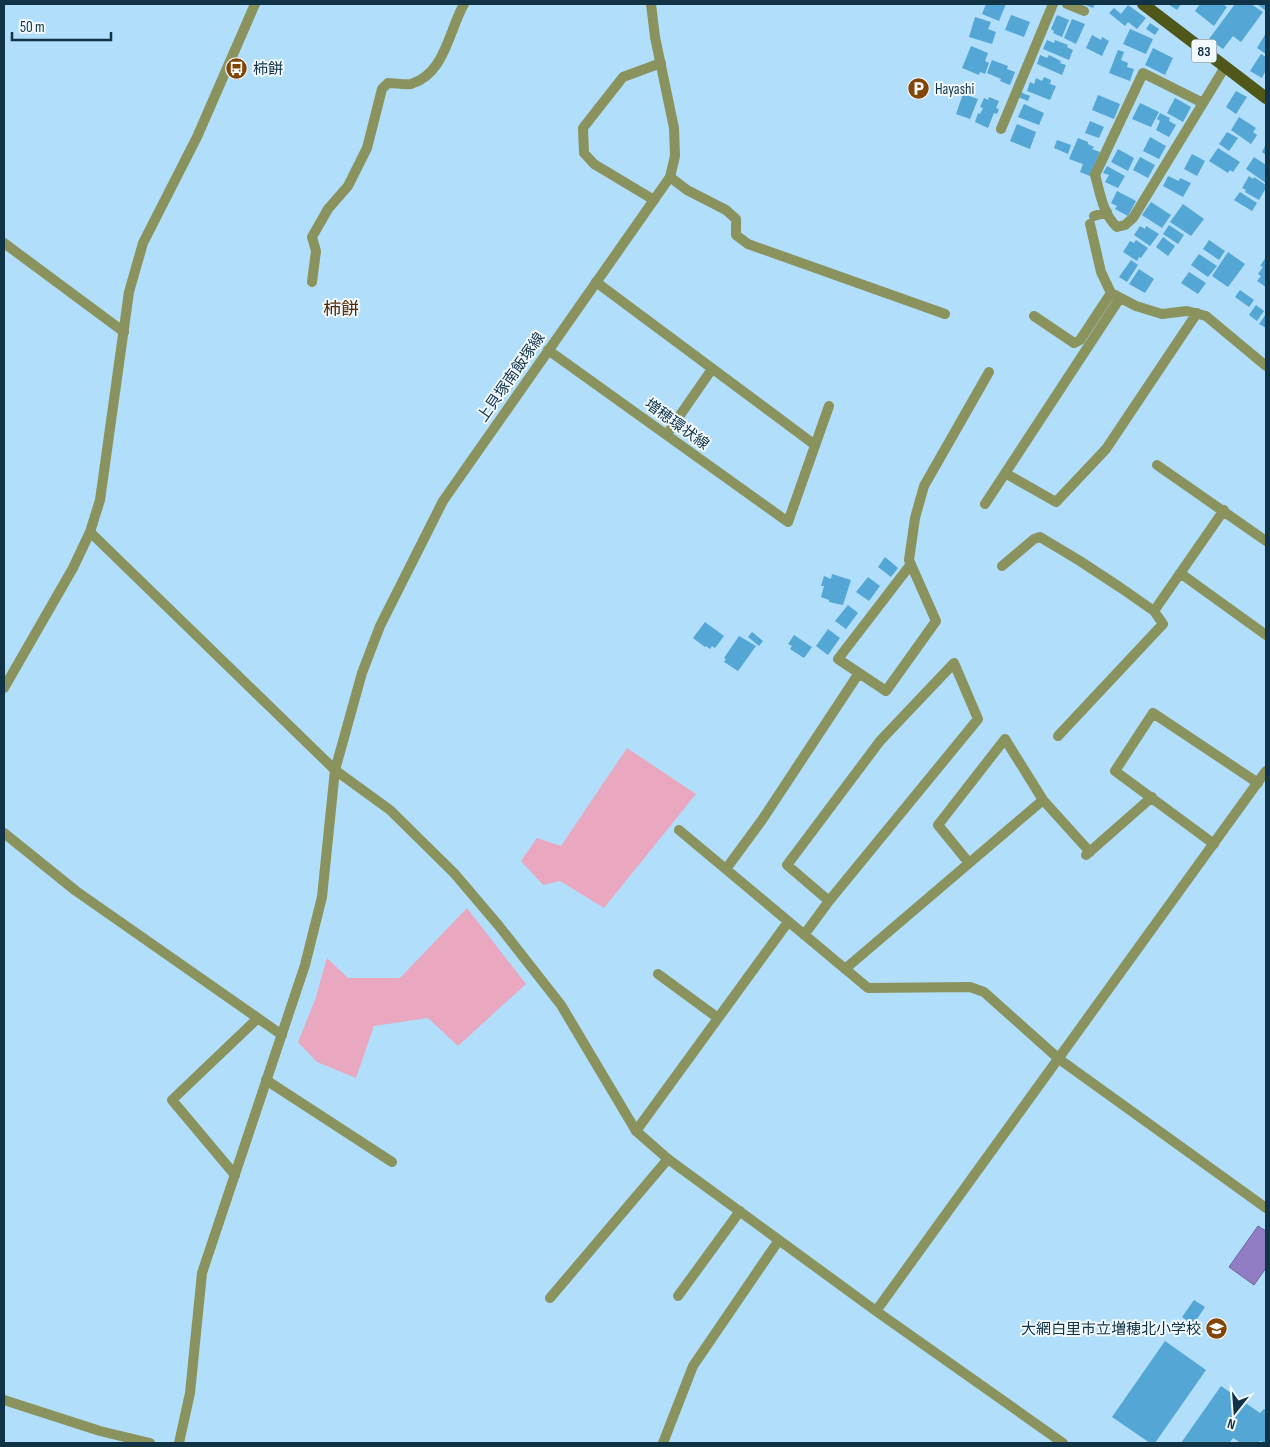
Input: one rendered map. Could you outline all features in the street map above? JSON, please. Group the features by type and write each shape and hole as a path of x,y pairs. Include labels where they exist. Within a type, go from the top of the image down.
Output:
{"main road":[{"name":"83","path":"1143,4 1266,98"}],"street":[{"path":"4,688 73,568 90,532 100,500 129,292 144,243 197,137 255,4"},
{"path":"312,282 316,251 312,237 328,209 348,186 367,148 382,89 388,83 410,84 426,76 438,64 464,4"},
{"name":"上貝塚南飯塚線","path":"179,1443 190,1393 202,1273 305,965 322,897 335,770 362,673 380,626 443,501 670,177 675,156 674,128 655,37 652,4"},
{"path":"1001,128 1053,4"},
{"path":"1067,4 1084,11"},
{"path":"654,200 594,164 584,153 583,128 623,77 661,63"},
{"path":"1203,103 1143,73 1095,176 1107,212 1112,223 1117,227 1125,225 1133,218 1225,67"},
{"path":"670,177 687,190 726,210 736,219 736,235 748,244 945,314"},
{"path":"1107,212 1092,220 1101,272 1115,296 1136,306 1162,314 1188,311 1206,316 1266,366"},
{"path":"4,243 124,332"},
{"path":"596,282 815,445 829,406"},
{"path":"1034,316 1074,343 1080,340 1115,296"},
{"path":"985,504 1115,296"},
{"path":"1005,473 1056,502 1106,449 1196,313"},
{"name":"増穂環状線","path":"548,350 788,522 815,445"},
{"path":"667,434 712,369"},
{"path":"911,564 838,659 886,691 936,621 911,564 909,560 915,518 924,486 989,372"},
{"path":"1158,465 1266,541"},
{"path":"1154,611 1224,510"},
{"path":"90,532 335,770 390,810 454,873 561,1005 636,1131 668,1160 876,1311 1063,1443"},
{"path":"1002,566 1034,539 1040,538 1080,560 1154,611 1163,624 1058,736"},
{"path":"1180,573 1266,635"},
{"path":"804,935 829,901 978,719 954,663 880,741 787,865 829,901"},
{"path":"726,869 762,820 858,673"},
{"path":"1214,844 1116,771 1153,713 1258,782"},
{"path":"969,864 938,825 1005,739 1043,800 1088,854 1152,797"},
{"path":"876,1311 1266,771"},
{"path":"845,969 1043,800"},
{"path":"679,830 868,988 970,986 984,992 1059,1058 1266,1208"},
{"path":"4,833 76,891 282,1035"},
{"path":"636,1131 788,922"},
{"path":"658,974 718,1018"},
{"path":"235,1174 172,1100 258,1018"},
{"path":"266,1080 392,1162"},
{"path":"550,1298 668,1160"},
{"path":"678,1296 740,1212"},
{"path":"662,1443 693,1366 779,1240"},
{"path":"4,1400 100,1431 150,1443"}],"shaded area":[{"path":"627,748 696,794 604,908 560,881 543,885 521,861 537,838 561,846"},
{"path":"467,908 526,984 458,1046 428,1018 374,1026 356,1078 317,1062 298,1042 315,1000 327,958 348,978 400,978"},
{"path":"1258,1226 1266,1231 1266,1268 1254,1285 1229,1267"}],"building":[{"path":"986,4 1006,4 999,21 982,14"},
{"path":"1083,4 1095,4 1093,8"},
{"path":"1168,4 1181,4 1177,10"},
{"path":"1200,4 1223,4 1227,7 1214,26 1195,11"},
{"path":"1235,4 1251,4 1263,12 1241,42 1233,36 1223,49 1209,39"},
{"path":"1257,4 1266,4 1266,11"},
{"path":"1128,5 1146,18 1137,29 1128,22 1125,26 1109,13 1114,8 1121,14"},
{"path":"1011,15 1030,22 1024,37 1005,30"},
{"path":"1057,15 1069,20 1062,37 1053,33 1054,31 1051,29"},
{"path":"975,17 991,22 988,29 996,32 992,44 969,37"},
{"path":"1072,19 1085,24 1076,44 1064,38"},
{"path":"1150,23 1159,29 1155,35 1146,29"},
{"path":"1130,29 1153,39 1146,54 1123,44"},
{"path":"1266,33 1266,54 1257,48"},
{"path":"1092,35 1101,40 1102,37 1109,41 1102,56 1086,48"},
{"path":"1047,40 1054,43 1055,40 1068,45 1067,47 1073,50 1069,60 1043,49"},
{"path":"971,46 988,53 985,61 989,63 985,74 980,72 979,75 962,68"},
{"path":"1153,48 1173,58 1165,75 1145,65"},
{"path":"1118,50 1124,52 1121,60 1128,63 1127,67 1134,69 1130,81 1109,73"},
{"path":"1261,54 1266,57 1266,70 1262,78 1250,71"},
{"path":"1040,55 1047,58 1049,55 1066,65 1062,75 1037,64"},
{"path":"992,60 1008,66 1007,69 1015,72 1010,85 987,73"},
{"path":"1044,77 1051,80 1050,84 1056,86 1050,100 1027,91 1030,82 1034,84 1036,78 1042,81"},
{"path":"1236,91 1247,97 1236,114 1226,107"},
{"path":"1020,92 1030,96 1028,101 1018,97"},
{"path":"963,94 978,99 970,119 956,114"},
{"path":"1098,95 1120,104 1114,119 1092,110"},
{"path":"989,97 999,101 996,108 999,109 997,114 994,113 988,128 975,122 978,113 980,114 983,108 980,107 984,98 988,100"},
{"path":"1175,98 1191,107 1183,122 1167,113"},
{"path":"1140,103 1159,112 1151,127 1132,119"},
{"path":"1024,104 1044,113 1039,125 1018,117"},
{"path":"1160,113 1170,118 1169,121 1176,125 1169,137 1156,130 1160,121 1157,119"},
{"path":"1239,117 1256,128 1253,132 1257,135 1251,144 1231,130"},
{"path":"1090,121 1104,127 1099,138 1085,133"},
{"path":"1017,124 1036,132 1030,149 1010,141"},
{"path":"1227,132 1238,138 1229,151 1219,144"},
{"path":"1150,137 1166,146 1159,159 1143,151"},
{"path":"1078,138 1088,142 1088,144 1094,147 1092,149 1100,152 1090,176 1080,172 1083,164 1069,159"},
{"path":"1057,140 1071,145 1068,154 1054,148"},
{"path":"1266,144 1266,155 1262,152"},
{"path":"1218,148 1240,162 1233,172 1230,170 1228,173 1209,161"},
{"path":"1118,149 1134,158 1128,171 1111,162"},
{"path":"1192,154 1205,161 1197,176 1184,169"},
{"path":"1140,157 1155,165 1148,178 1133,170"},
{"path":"1254,157 1266,165 1266,183 1246,169"},
{"path":"1107,166 1125,176 1118,188 1105,182 1109,175 1103,173"},
{"path":"1168,176 1179,181 1180,178 1191,183 1183,197 1163,186"},
{"path":"1249,176 1266,185 1259,200 1245,192 1246,190 1242,188"},
{"path":"1117,191 1136,201 1128,216 1115,209 1117,206 1111,203"},
{"path":"1240,192 1257,203 1252,211 1234,200"},
{"path":"1151,202 1171,215 1162,228 1142,215"},
{"path":"1183,204 1204,219 1191,236 1170,222"},
{"path":"1169,225 1184,235 1178,244 1163,234"},
{"path":"1140,226 1145,229 1146,226 1159,234 1150,246 1134,235"},
{"path":"1163,237 1175,246 1168,256 1156,247"},
{"path":"1136,240 1148,248 1137,261 1123,252 1130,241 1134,243"},
{"path":"1209,240 1225,251 1219,260 1203,249"},
{"path":"1228,252 1245,264 1228,287 1212,276"},
{"path":"1199,254 1217,266 1208,277 1191,265"},
{"path":"1266,257 1266,287 1257,281 1261,276 1258,274 1263,267 1260,266"},
{"path":"1131,260 1138,265 1127,282 1119,277"},
{"path":"1139,269 1154,279 1145,293 1129,284"},
{"path":"1189,272 1206,283 1198,294 1181,283"},
{"path":"1240,290 1254,300 1249,307 1235,297"},
{"path":"1256,305 1264,311 1257,321 1249,315"},
{"path":"1266,314 1266,328 1259,324"},
{"path":"885,557 898,568 891,577 878,567"},
{"path":"832,574 851,580 843,605 829,602 829,600 821,597 824,586 821,586 824,576 831,579"},
{"path":"868,577 880,586 869,601 856,592"},
{"path":"848,605 858,613 846,629 835,621"},
{"path":"705,622 724,636 715,648 712,646 710,649 705,647 693,638"},
{"path":"828,629 840,638 828,655 816,646"},
{"path":"752,632 763,641 759,646 748,637"},
{"path":"794,635 812,647 804,658 790,649 792,646 788,644"},
{"path":"739,636 756,646 738,671 724,662 726,659 724,658"},
{"path":"1194,1300 1205,1307 1193,1325 1182,1317"},
{"path":"1165,1341 1206,1370 1155,1443 1150,1443 1112,1417"},
{"path":"1221,1386 1260,1413 1264,1409 1266,1410 1266,1443 1260,1441 1258,1443 1241,1443 1233,1438 1229,1443 1181,1443"}],"place":[{"name":"柿餅","path":"237,69"},
{"name":"Hayashi","path":"919,89"},
{"name":"大網白里市立増穂北小学校","path":"1217,1329"}],"district":[{"name":"柿餅","path":"341,309"}]}
